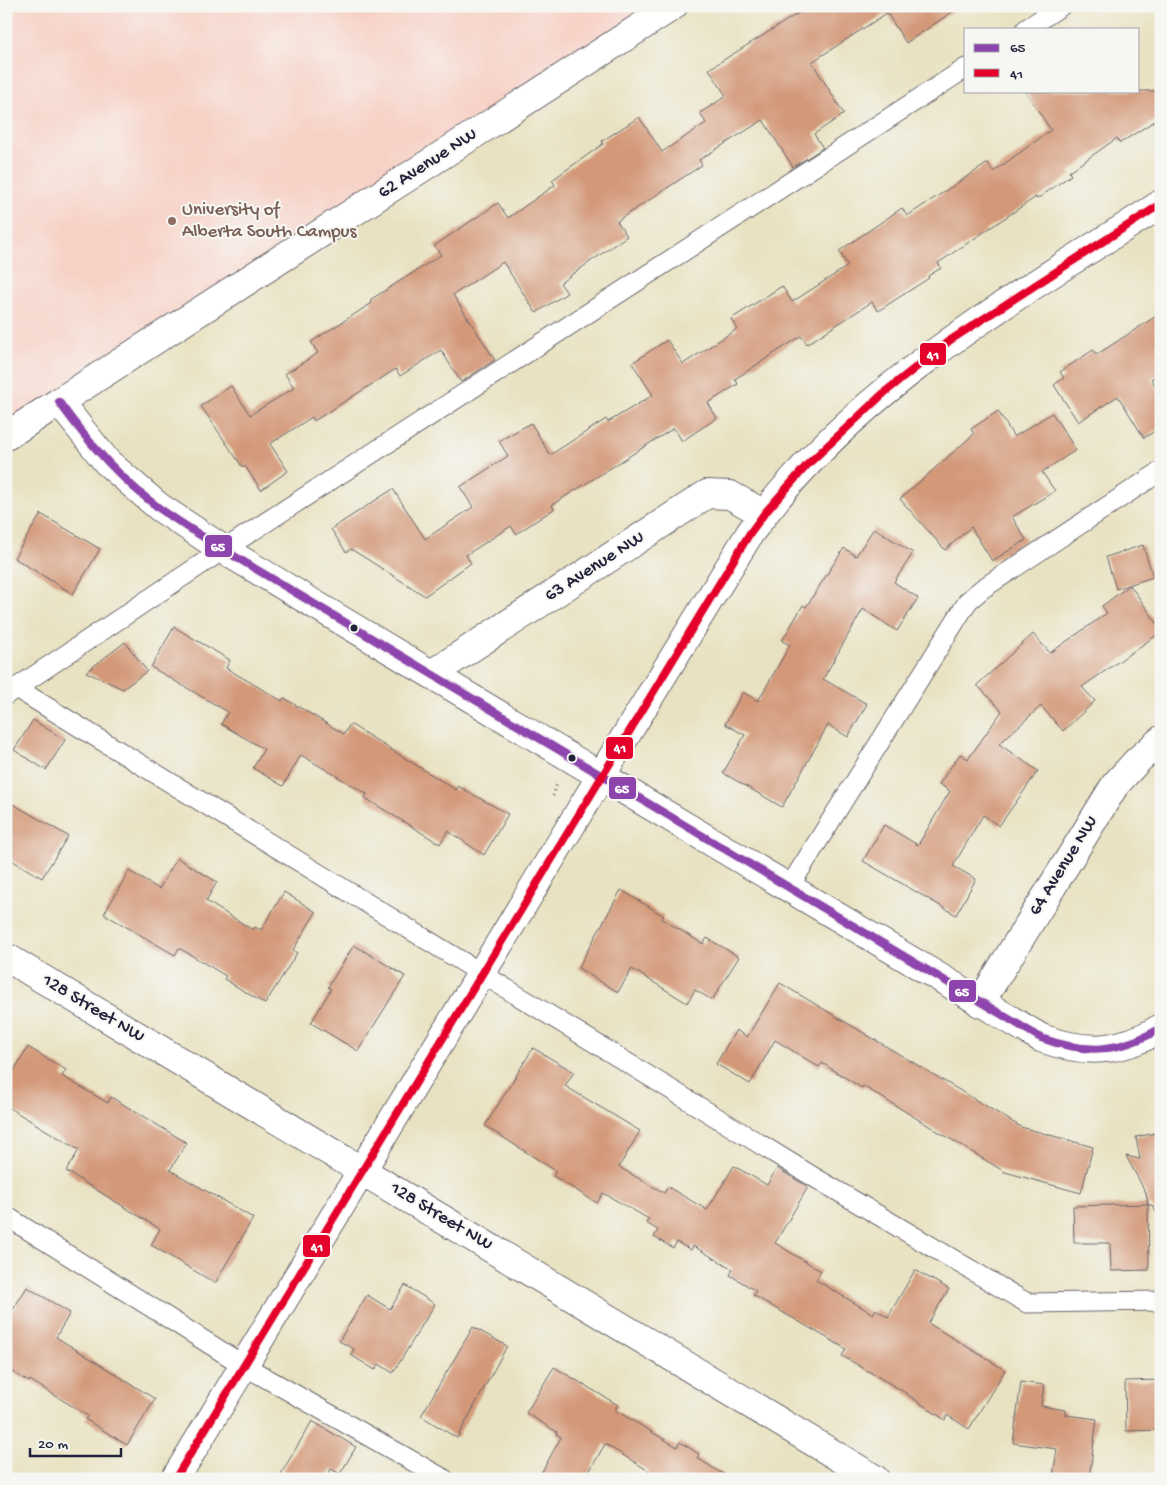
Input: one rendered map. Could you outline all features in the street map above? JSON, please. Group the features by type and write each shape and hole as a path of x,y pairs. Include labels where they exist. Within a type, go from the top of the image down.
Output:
{"street":[{"name":"62 Avenue NW","path":"6,436 673,6"},
{"path":"175,1479 601,776 764,514 815,457 916,366 948,341 1161,204"},
{"path":"58,402 91,444 137,490 158,507 224,550 433,673 788,889 1041,1038 1062,1046 1088,1050 1112,1048 1133,1042 1161,1028"},
{"name":"63 Avenue NW","path":"433,673 707,494 730,495 764,514"},
{"name":"64 Avenue NW","path":"980,1003 1115,785 1138,760 1161,740"},
{"name":"128 Street NW","path":"6,956 875,1479"}],"lane":[{"path":"1028,28 1061,6"},
{"path":"964,69 224,550 11,692 812,1176 1027,1303 1161,1301"},
{"path":"788,889 968,601 982,589 1161,471"},
{"path":"6,1216 243,1365 444,1479"}],"shaded area":[{"name":"University of Alberta South Campus","path":"6,6 670,6 6,436"}],"building":[{"path":"810,6 961,6 906,43 887,13 812,62 844,114 814,134 823,148 793,167 763,120 699,160 702,165 617,221 627,236 560,283 567,293 536,313 503,262 453,295 495,360 461,382 441,350 400,376 396,369 314,421 312,417 270,444 288,471 261,490 245,466 243,468 201,406 231,386 250,415 294,388 285,374 318,353 311,342 372,303 370,300 441,255 434,246 498,203 508,218 555,185 552,180 603,144 602,141 639,117 662,152 706,123 700,113 726,96 709,69"},
{"path":"1161,91 1161,117 1120,143 1117,138 1069,172 1071,175 1037,199 1036,197 938,263 941,268 928,276 929,278 878,311 872,302 807,344 801,336 735,379 738,384 708,403 717,418 682,441 674,428 552,505 554,509 516,534 511,526 466,555 471,563 425,596 351,549 346,552 331,529 393,489 425,539 473,507 460,487 508,456 499,441 531,423 550,455 606,419 608,422 653,395 632,363 667,340 683,364 737,329 731,319 782,286 792,302 848,266 839,251 902,208 907,216 988,163 993,172 1051,130 1026,92"},
{"path":"1161,313 1161,373 1151,379 1161,394 1161,427 1144,438 1118,396 1078,422 1054,385 1064,378 1060,372 1093,350 1096,355"},
{"path":"998,411 1014,437 1052,413 1076,450 1042,472 1055,491 1012,517 1026,540 992,561 971,527 945,550 900,499 974,434 971,429"},
{"path":"41,514 100,549 73,594 14,558"},
{"path":"874,528 913,553 894,582 918,598 897,631 863,609 823,679 867,704 848,737 828,725 782,807 723,773 745,735 725,724 743,692 758,701 790,645 782,641 803,605 806,607 844,548 856,556"},
{"path":"1143,545 1153,577 1116,589 1106,557"},
{"path":"1130,585 1161,629 1161,632 1082,687 1095,701 1063,731 1041,706 999,744 1038,771 999,826 983,815 953,866 976,879 956,915 863,861 884,825 918,845 950,791 939,784 960,754 968,759 1002,711 977,685 1033,634 1050,653 1107,613 1102,606"},
{"path":"174,627 230,660 226,668 282,701 284,698 344,734 350,724 456,790 458,786 508,814 484,855 448,831 440,844 365,798 367,794 301,755 283,786 253,768 264,749 221,724 228,712 151,667"},
{"path":"125,642 147,671 123,689 86,672"},
{"path":"33,720 65,740 46,770 14,750"},
{"path":"6,800 68,836 42,878 6,857"},
{"path":"177,858 217,882 206,901 253,930 255,927 261,930 284,892 316,912 293,950 297,953 265,1004 224,979 226,976 179,948 175,955 104,914 129,871 159,889"},
{"path":"621,890 664,916 662,919 703,944 707,938 739,957 712,1000 695,990 687,1003 632,969 618,992 578,968"},
{"path":"354,945 405,976 358,1051 311,1023 331,989 328,987"},
{"path":"780,983 1021,1127 1093,1147 1081,1193 1005,1172 863,1086 862,1088 822,1063 819,1067 775,1040 750,1084 716,1064 736,1030 747,1037"},
{"path":"28,1047 66,1070 62,1076 108,1103 111,1097 187,1143 170,1170 253,1218 215,1283 151,1245 160,1229 66,1171 79,1150 6,1106 6,1084"},
{"path":"533,1048 574,1072 565,1086 640,1131 619,1167 664,1193 668,1187 707,1210 734,1166 767,1185 777,1168 808,1187 775,1243 821,1271 816,1280 873,1314 876,1309 888,1317 915,1270 949,1289 928,1323 1005,1370 969,1429 947,1415 945,1420 901,1390 842,1356 846,1349 753,1295 756,1291 730,1275 733,1269 693,1246 691,1250 677,1242 673,1248 654,1237 658,1230 646,1223 649,1219 603,1193 597,1203 553,1176 556,1171 485,1126"},
{"path":"1161,1132 1161,1221 1152,1205 1148,1205 1146,1193 1126,1156 1140,1159 1136,1137"},
{"path":"1148,1204 1149,1270 1111,1271 1110,1243 1074,1243 1073,1206"},
{"path":"405,1285 435,1304 393,1373 379,1364 375,1370 351,1355 354,1349 339,1341 367,1295 390,1309"},
{"path":"27,1287 70,1313 56,1337 155,1399 127,1445 85,1419 88,1416 30,1380 29,1382 6,1368 6,1321"},
{"path":"473,1327 507,1346 457,1438 421,1416"},
{"path":"554,1367 618,1405 615,1410 677,1447 680,1442 699,1454 697,1458 731,1479 645,1479 649,1471 605,1444 585,1479 538,1479 561,1437 556,1434 557,1432 526,1413"},
{"path":"1161,1380 1161,1430 1126,1431 1125,1381"},
{"path":"1021,1382 1044,1385 1041,1406 1066,1410 1066,1415 1097,1419 1089,1479 1053,1476 1057,1449 1013,1443"},
{"path":"312,1421 356,1447 340,1474 331,1469 325,1479 278,1479"}],"transit line":[{"name":"41","path":"175,1479 750,533 764,514 808,464 885,392 949,341 1161,204"},
{"name":"65","path":"59,402 93,445 131,485 159,508 183,524 1041,1038 1073,1047 1102,1048 1131,1042 1161,1028"}],"place":[{"name":"University of Alberta South Campus","path":"172,221"}]}
